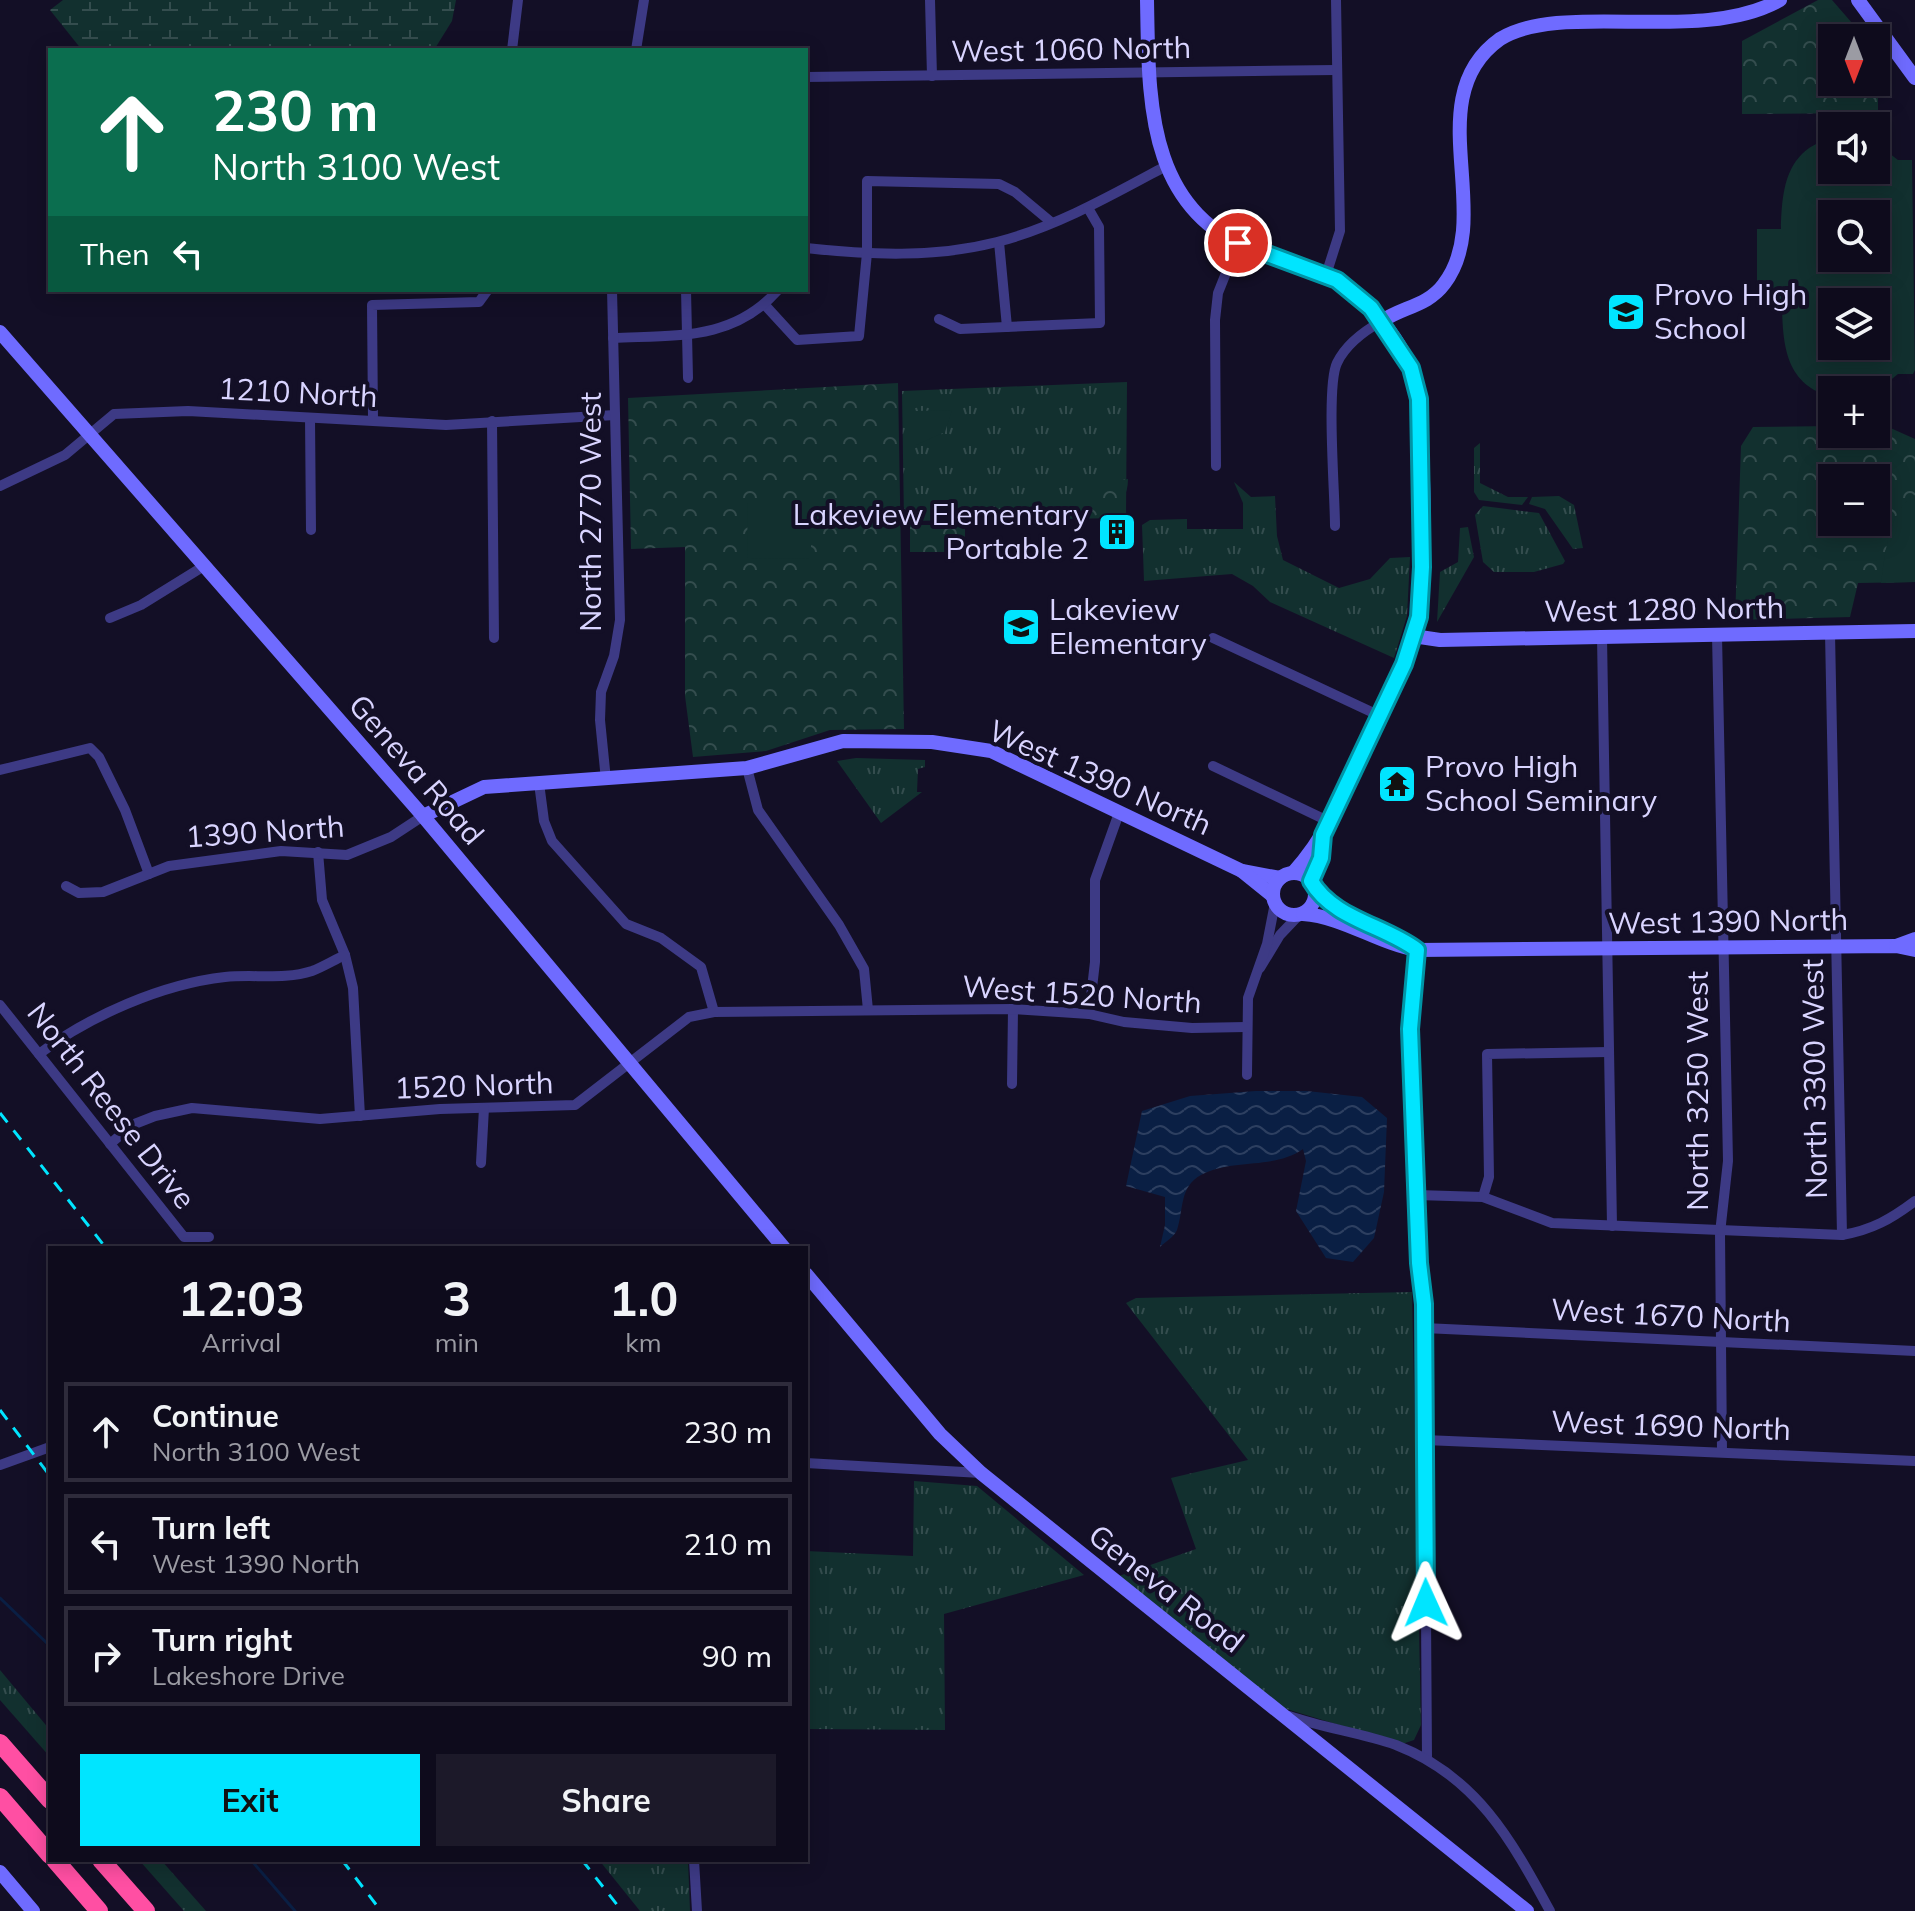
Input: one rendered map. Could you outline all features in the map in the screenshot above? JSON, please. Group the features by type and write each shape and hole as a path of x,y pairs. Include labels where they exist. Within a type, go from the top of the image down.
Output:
{"highway":[{"path":"0,1743 48,1798"},
{"path":"0,1797 48,1853"},
{"path":"57,1862 99,1911"},
{"path":"103,1862 146,1911"}],"street":[{"path":"512,48 518,0"},
{"path":"636,48 644,0"},
{"path":"930,0 932,76"},
{"path":"1147,0 1148,73 1156,140 1166,166 1190,205 1238,243 1326,275 1371,308 1411,368 1419,399 1422,591 1413,636 1404,664 1327,828 1312,884 1314,901 1280,935 1264,967 1259,969"},
{"path":"1326,275 1340,231 1336,0"},
{"path":"1335,526 1332,388 1335,365 1348,345 1382,321 1426,301 1444,285 1457,261 1463,232 1460,110 1466,82 1477,61 1501,38 1558,21 1717,20 1746,15 1780,0"},
{"path":"1858,0 1915,78"},
{"name":"West 1060 North","path":"808,77 1336,70"},
{"path":"808,248 867,253 956,250 999,242 1088,208 1166,166"},
{"path":"765,305 797,340 859,336 867,253 867,181 999,184 1015,192 1051,222"},
{"path":"939,319 960,329 1100,323 1099,227 1088,208"},
{"path":"999,242 1007,327"},
{"path":"1216,466 1215,320 1218,293 1238,243"},
{"path":"373,419 372,305 460,305 479,302 486,292"},
{"name":"North 2770 West","path":"606,780 600,720 601,692 614,656 620,620 612,292"},
{"path":"686,292 688,378"},
{"path":"613,338 686,334 730,326 747,319 776,292"},
{"name":"Geneva Road","path":"0,332 423,816 782,1246"},
{"name":"1210 North","path":"0,486 65,455 114,414 144,411 373,419 446,425 615,415"},
{"path":"310,418 311,530"},
{"path":"492,421 494,638"},
{"path":"110,618 141,605 204,566"},
{"name":"West 1280 North","path":"1413,636 1440,640 1915,631"},
{"name":"North 3300 West","path":"1830,633 1842,1235"},
{"name":"North 3250 West","path":"1717,635 1728,1161 1720,1233 1722,1452"},
{"path":"1602,637 1612,1226"},
{"path":"1213,638 1378,715"},
{"name":"West 1390 North","path":"747,768 843,741 962,745 991,751 1242,871 1274,900"},
{"path":"0,770 90,748 99,757 125,810 149,874"},
{"path":"1213,766 1327,828"},
{"path":"747,768 758,810 839,925 864,969 868,1010"},
{"name":"1390 North","path":"66,886 79,893 103,892 169,866 281,851 347,855 391,837 423,816 484,787 747,768"},
{"path":"539,783 544,821 552,841 626,924 661,938 701,967 714,1012"},
{"path":"1089,1014 1095,962 1095,880 1119,813"},
{"path":"1247,1075 1248,998 1259,969 1274,900 1286,876 1327,828"},
{"path":"318,852 322,900 345,955 353,988 360,1116"},
{"name":"West 1390 North","path":"1242,871 1286,876"},
{"path":"1286,876 1312,884 1336,908 1399,937 1417,950 1410,1029 1424,1328 1427,1758"},
{"path":"1274,900 1285,914 1301,914"},
{"name":"West 1390 North","path":"1301,914 1331,917 1396,946 1417,950 1896,946 1915,950"},
{"name":"West 1390 North","path":"1896,946 1915,939"},
{"path":"39,1054 77,1025 192,982 224,977 298,974 345,955"},
{"name":"North Reese Drive","path":"0,1005 184,1237 209,1237"},
{"path":"1012,1084 1013,1009"},
{"name":"West 1520 North","path":"868,1010 1013,1009 1089,1014 1124,1022 1192,1028 1246,1027"},
{"name":"1520 North","path":"110,1144 132,1125 192,1108 320,1119 575,1105 689,1017 714,1012 868,1010"},
{"path":"1483,1197 1489,1177 1487,1054 1609,1052"},
{"path":"481,1163 484,1108"},
{"path":"1417,1195 1483,1197 1552,1223 1720,1233 1842,1235 1878,1226 1915,1201"},
{"name":"Geneva Road","path":"808,1276 940,1434 981,1473 1527,1911"},
{"name":"West 1670 North","path":"1424,1328 1915,1351"},
{"name":"West 1690 North","path":"1425,1440 1915,1461"},
{"path":"0,1465 48,1448"},
{"path":"808,1463 981,1473"},
{"path":"1280,1713 1393,1744 1427,1758 1487,1806 1514,1843 1550,1911"},
{"path":"694,1862 695,1909"},
{"path":"0,1872 33,1911"}],"green space":[{"path":"63,0 456,0 452,21 435,48 80,48 50,10"},
{"path":"1818,0 1832,0 1853,24 1818,24 1818,96 1878,96 1878,112 1742,114 1742,41"},
{"path":"1818,144 1818,184 1890,184 1890,154 1898,160 1912,160 1913,374 1898,374 1890,381 1890,376 1818,376 1817,391 1805,384 1790,363 1782,308 1757,306 1757,229 1781,229 1785,185 1796,161"},
{"path":"1127,382 1126,518 904,521 902,391"},
{"path":"898,383 904,729 830,730 766,751 693,757 685,696 685,547 631,549 628,398"},
{"path":"952,410 945,432 916,445 916,411"},
{"path":"1818,426 1818,448 1890,448 1890,428 1915,439 1915,582 1858,583 1850,617 1735,620 1741,446 1753,427"},
{"path":"1480,443 1480,483 1508,497 1528,497 1522,505 1479,500 1474,492 1474,448"},
{"path":"1128,479 1124,497 1113,509 1079,518 1079,496 1089,485"},
{"path":"1234,482 1251,497 1275,496 1277,536 1283,560 1339,588 1370,579 1390,558 1410,557 1407,616 1394,658 1270,602 1253,586 1232,574 1144,581 1142,525 1150,520 1187,519 1187,529 1243,529 1243,503"},
{"path":"1915,495 1915,582 1881,583 1893,522 1906,502"},
{"path":"1559,496 1574,505 1583,548 1573,549 1545,509 1529,504 1532,497"},
{"path":"747,502 811,502 811,558 748,559"},
{"path":"1483,506 1539,513 1565,561 1563,564 1534,572 1494,572 1483,562 1475,515"},
{"path":"910,525 965,525 965,552 910,552"},
{"path":"1468,527 1474,557 1437,622 1440,572 1458,562 1460,528"},
{"path":"856,758 925,760 925,767 918,769 917,792 922,792 881,823 837,761"},
{"path":"1412,1292 1421,1725 1414,1740 1402,1744 1283,1708 1116,1577 1196,1549 1171,1478 1248,1460 1126,1303 1136,1298"},
{"path":"914,1481 977,1486 1084,1575 944,1614 945,1730 808,1729 808,1551 913,1556"},
{"path":"0,1670 48,1728 48,1755 0,1700"},
{"path":"141,1862 163,1862 206,1911 184,1911"},
{"path":"601,1862 688,1862 690,1911 640,1911"}],"water":[{"path":"1307,1091 1362,1097 1387,1118 1384,1192 1374,1238 1353,1262 1326,1258 1296,1211 1306,1161 1303,1149 1279,1160 1226,1167 1201,1175 1186,1192 1176,1233 1160,1247 1165,1225 1165,1197 1126,1186 1142,1111 1190,1096"}],"waterway":[{"path":"0,1598 48,1644"},
{"path":"253,1862 295,1911"}],"railway":[{"path":"0,1113 104,1246"},
{"path":"0,1410 48,1473"},
{"path":"344,1862 381,1911"},
{"path":"584,1862 622,1911"}],"place":[{"name":"Provo High School","path":"1626,312"},
{"name":"Lakeview Elementary Portable 2","path":"1117,532"},
{"name":"Lakeview Elementary","path":"1021,627"},
{"name":"Provo High School Seminary","path":"1397,784"}],"route":[{"path":"1238,243 1337,280 1371,308 1411,368 1419,399 1422,591 1419,617 1404,664 1323,835 1321,858 1311,881 1323,898 1336,908 1399,937 1417,950 1410,1029 1419,1263 1424,1304 1426,1603"}]}
